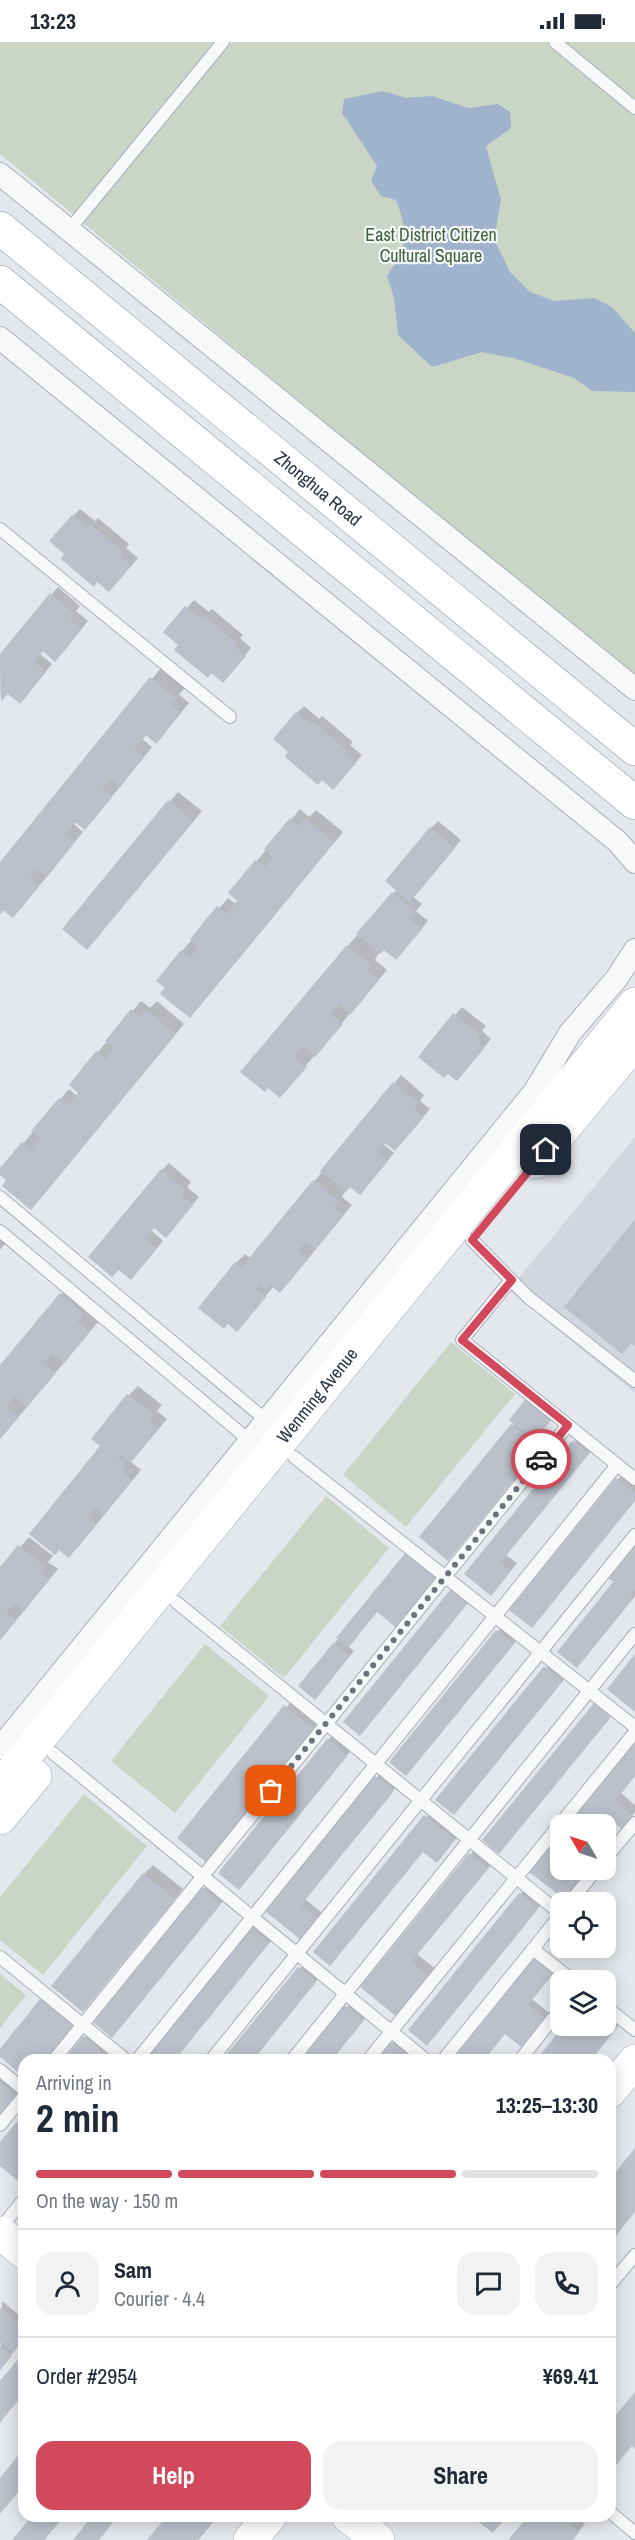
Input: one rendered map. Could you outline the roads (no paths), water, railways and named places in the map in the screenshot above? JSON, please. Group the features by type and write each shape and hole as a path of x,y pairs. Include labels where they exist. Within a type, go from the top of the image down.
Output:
{"main road":[{"name":"Zhonghua Road","path":"0,228 635,749"},
{"path":"0,282 635,803"},
{"name":"Wenming Avenue","path":"0,1788 635,1004"},
{"name":"Wenming Avenue","path":"0,1818 635,1042"},
{"path":"616,2084 635,2061"},
{"path":"0,2231 18,2247"},
{"path":"250,2540 265,2522"},
{"path":"356,2522 378,2540"}],"street":[{"path":"0,174 635,689"},
{"path":"0,338 618,842 635,862"},
{"path":"0,1749 535,1091 570,1033 617,978 635,950"}],"lane":[{"path":"69,230 223,42"},
{"path":"555,42 635,108"},
{"path":"0,529 230,717"},
{"path":"0,1197 267,1421"},
{"path":"0,1231 250,1441"},
{"path":"472,1240 528,1297 635,1381"},
{"path":"512,1280 462,1340 635,1479"},
{"path":"59,2054 568,1425"},
{"path":"294,1457 635,1727"},
{"path":"142,2054 617,1465"},
{"path":"216,2054 635,1535"},
{"path":"176,1602 550,1905"},
{"path":"297,2054 635,1634"},
{"path":"373,2054 635,1732"},
{"path":"53,1753 419,2054"},
{"path":"616,1846 635,1822"},
{"path":"578,1892 588,1880"},
{"path":"448,2054 550,1928"},
{"path":"533,1949 559,1970"},
{"path":"0,1957 119,2054"},
{"path":"616,2015 635,2030"},
{"path":"525,2054 550,2022"},
{"path":"0,2070 18,2085"},
{"path":"0,2125 18,2103"},
{"path":"0,2231 18,2207"},
{"path":"616,2278 635,2255"},
{"path":"616,2517 635,2533"}],"water":[{"path":"383,91 406,98 432,96 469,108 498,104 510,112 511,128 486,146 501,200 494,239 510,272 530,292 554,301 594,298 612,307 635,333 635,392 592,391 574,378 513,358 482,352 432,367 398,335 394,298 387,276 403,248 403,222 396,200 381,196 371,181 377,166 342,113 344,99"}],"park label":[{"name":"East District Citizen Cultural Square","path":"431,245"}]}
